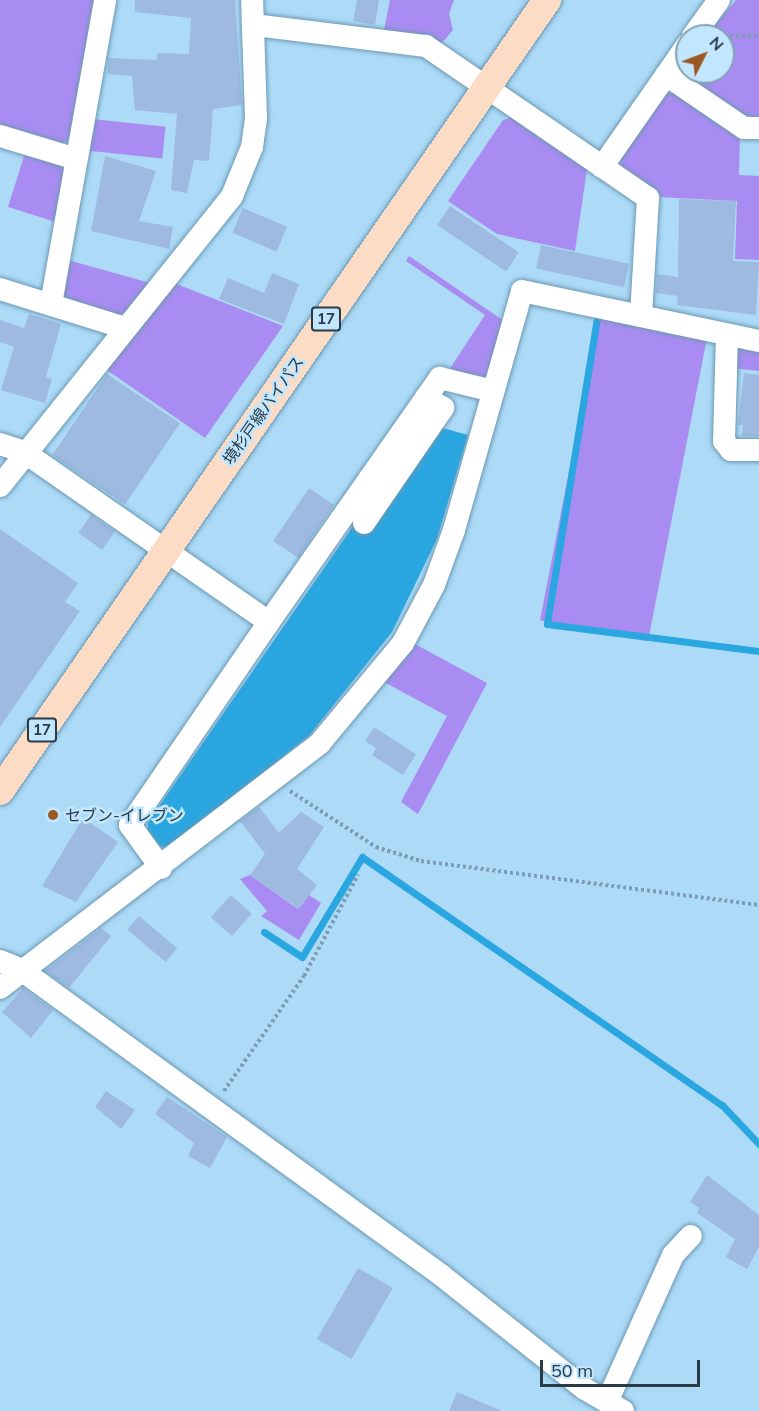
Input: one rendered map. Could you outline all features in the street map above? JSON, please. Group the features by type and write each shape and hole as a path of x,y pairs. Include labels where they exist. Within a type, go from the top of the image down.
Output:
{"main road":[{"name":"境杉戸線バイパス","path":"0,791 547,0"}],"street":[{"path":"51,304 105,0"},
{"path":"0,486 24,452 212,224 243,171 256,118 252,0"},
{"path":"701,24 718,0"},
{"path":"254,25 426,46 488,85 648,198 641,316"},
{"path":"602,167 675,62"},
{"path":"666,75 744,128 759,128"},
{"path":"0,136 76,159"},
{"path":"0,288 125,328"},
{"path":"0,988 10,965 160,867 320,743 403,643 434,585 454,530 522,291 759,341"},
{"path":"727,335 724,441 731,450 759,450"},
{"path":"160,867 130,825 426,397 440,378 493,391"},
{"path":"364,523 443,408 426,397"},
{"path":"0,444 24,452 269,622"},
{"path":"10,965 212,1108 615,1407 673,1255 691,1236"}],"path":[{"path":"735,36 759,35"},
{"path":"274,780 394,854 759,905"},
{"path":"212,1108 304,976 358,875"}],"shaded area":[{"path":"0,0 94,0 70,139 61,144 0,125"},
{"path":"390,0 454,0 449,14 453,30 441,44 384,30"},
{"path":"736,0 759,0 759,118 741,114 696,84 735,84 735,24 716,24"},
{"path":"676,92 740,137 739,175 759,176 759,260 735,259 737,201 657,197 622,170 620,159 665,94"},
{"path":"513,117 587,169 575,251 497,234 448,201 503,120"},
{"path":"92,119 166,127 162,159 89,151"},
{"path":"25,153 59,163 64,171 56,222 8,207"},
{"path":"409,256 504,321 488,374 480,379 449,370 485,315 406,261"},
{"path":"68,260 150,283 126,312 114,316 68,301 62,292"},
{"path":"174,283 283,326 205,438 104,368"},
{"path":"599,317 707,338 648,641 540,620"},
{"path":"731,343 759,348 759,371 731,368"},
{"path":"413,643 487,683 418,814 401,802 447,716 384,682"},
{"path":"250,875 298,909 309,895 321,903 299,940 261,916 267,911 240,879"}],"water":[{"path":"439,427 468,435 437,539 392,632 309,736 167,848 160,846 148,830 148,822 358,519"}],"building":[{"path":"135,0 235,0 242,105 213,109 209,161 194,160 187,193 171,190 177,114 135,110 132,76 107,74 108,58 157,60 157,53 189,54 191,18 135,12"},
{"path":"357,0 379,0 375,25 353,21"},
{"path":"105,156 156,171 139,221 173,227 169,249 91,231"},
{"path":"679,199 736,201 733,261 759,262 756,315 677,305 678,296 656,293 657,274 678,277"},
{"path":"450,206 519,252 506,271 437,225"},
{"path":"243,208 287,227 277,252 232,233"},
{"path":"541,245 629,264 624,287 536,268"},
{"path":"272,273 299,284 284,324 219,299 228,278 264,293"},
{"path":"29,314 61,324 46,377 52,379 45,403 1,390 14,347 0,342 0,320 24,328"},
{"path":"744,373 759,375 759,436 742,436 743,425 738,425"},
{"path":"107,374 180,423 125,504 52,455"},
{"path":"309,488 334,505 298,558 273,541"},
{"path":"91,515 115,532 102,550 78,533"},
{"path":"0,529 78,583 65,602 80,611 0,727"},
{"path":"374,727 416,754 403,775 372,755 376,748 365,741"},
{"path":"259,807 279,833 301,812 324,827 297,869 317,885 299,909 250,875 265,854 240,821"},
{"path":"83,818 118,842 76,902 42,886"},
{"path":"231,895 252,914 232,936 211,917"},
{"path":"139,916 177,948 166,962 127,930"},
{"path":"101,928 111,936 69,988 45,971"},
{"path":"23,988 53,1010 31,1038 2,1012"},
{"path":"106,1091 135,1110 121,1129 95,1107"},
{"path":"167,1097 227,1137 210,1168 188,1156 194,1143 155,1114"},
{"path":"707,1175 759,1215 759,1247 747,1269 726,1257 735,1239 697,1213 699,1208 690,1202"},
{"path":"358,1268 393,1288 352,1359 317,1339"},
{"path":"457,1392 502,1411 449,1411"}],"waterway":[{"path":"597,318 547,624 759,651"},
{"path":"264,932 302,957 362,857 722,1105 759,1144"}],"place":[{"name":"セブン-イレブン","path":"53,815"}]}
